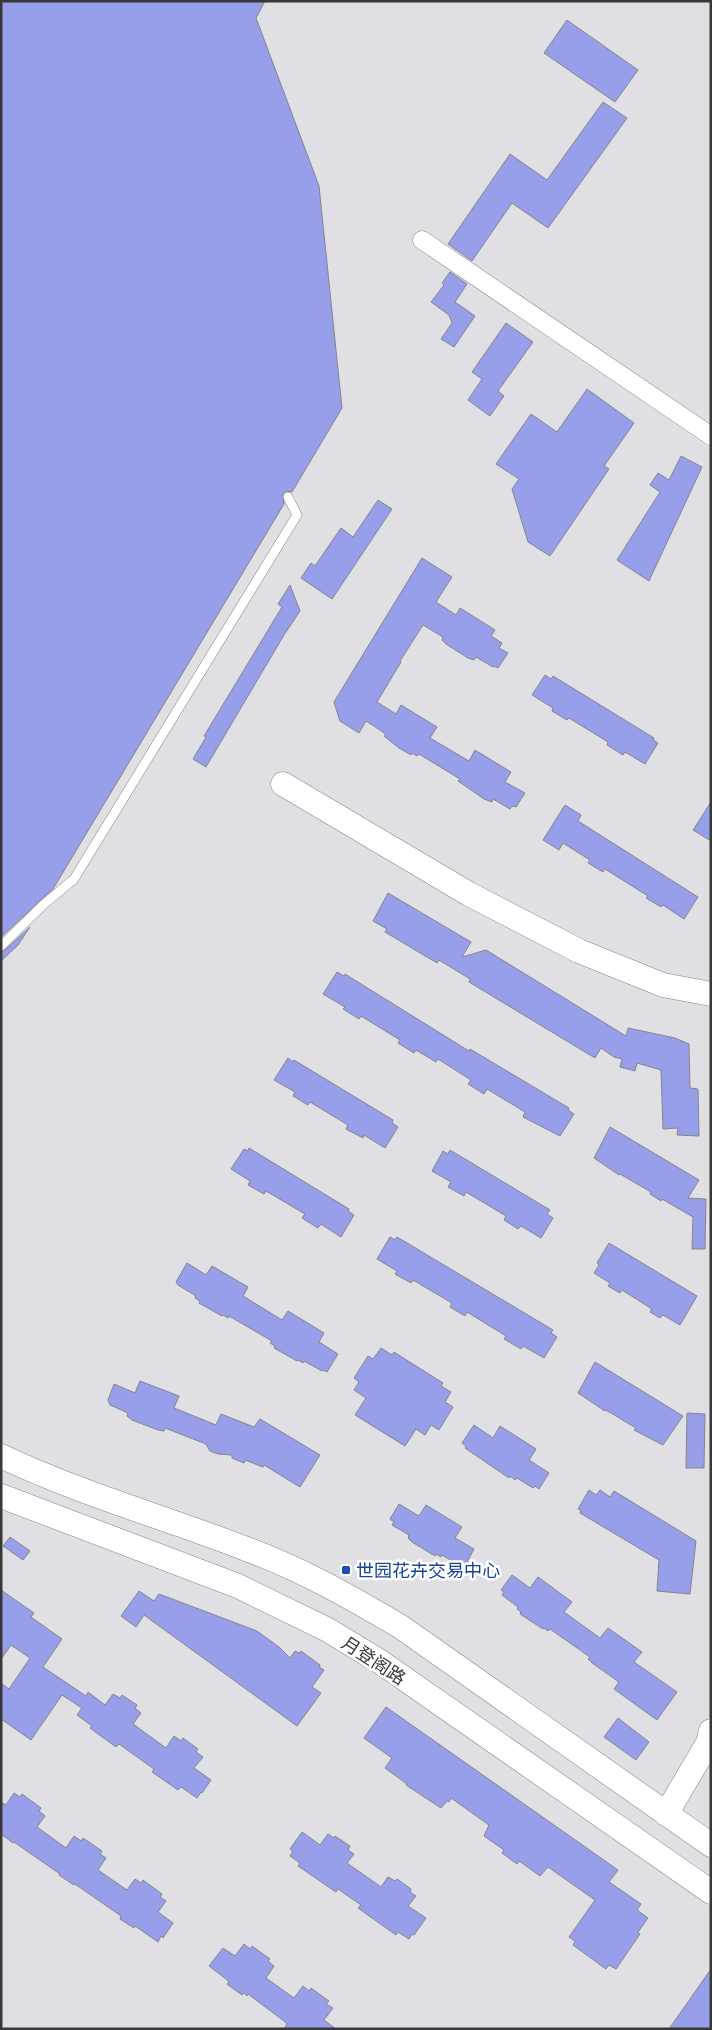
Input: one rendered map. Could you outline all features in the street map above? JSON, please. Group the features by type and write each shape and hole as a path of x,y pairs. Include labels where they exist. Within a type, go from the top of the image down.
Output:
{"main road":[{"path":"283,784 469,894 579,951 663,985 711,994"},
{"path":"1,1456 67,1484 251,1550 347,1595 401,1627 711,1846"},
{"name":"月登阁路","path":"1,1496 238,1586 328,1630 379,1661 711,1892"},
{"path":"666,1814 708,1743 711,1731"}],"street":[{"path":"422,240 711,436"}],"lane":[{"path":"1,946 43,905 74,879 297,515 288,497"}],"building":[{"path":"1,1 265,1 256,18 319,186 342,408 292,492 286,491 283,494 284,504 53,889 1,937"},
{"path":"567,20 638,70 615,102 544,53"},
{"path":"603,102 627,118 548,228 512,203 472,261 448,244 510,154 547,180"},
{"path":"450,272 467,284 455,302 475,316 454,347 441,339 452,323 449,315 431,302 444,285 442,283"},
{"path":"506,323 533,342 498,391 504,396 490,416 468,400 482,379 472,372"},
{"path":"587,389 634,423 604,466 609,469 550,556 528,542 512,489 519,479 496,464 531,414 557,432"},
{"path":"681,456 702,467 649,581 617,560 660,492 650,485 658,473 669,480"},
{"path":"378,500 392,509 332,599 301,578 311,563 315,566 341,528 353,537"},
{"path":"422,558 452,577 436,602 456,615 460,608 495,630 491,636 502,643 499,648 508,653 498,668 493,667 476,657 474,660 468,658 446,644 442,640 443,637 423,625 377,702 396,714 401,705 437,727 430,738 469,761 475,750 511,772 505,782 525,793 516,807 512,806 510,809 493,799 492,802 484,799 458,781 460,779 419,754 417,756 412,753 411,755 399,748 384,736 386,734 366,721 359,733 340,721 334,702"},
{"path":"290,585 300,611 206,767 193,759 206,737 204,736 282,607 278,604"},
{"path":"545,675 551,679 553,676 654,738 653,740 658,743 645,764 625,752 623,755 607,745 608,742 569,718 567,720 552,711 553,708 532,695"},
{"path":"711,802 711,841 693,830"},
{"path":"565,805 581,815 578,821 698,897 684,919 663,905 661,907 646,898 648,896 605,869 603,872 588,863 590,860 563,843 559,850 543,840"},
{"path":"388,893 471,942 462,957 486,950 626,1036 628,1028 675,1038 689,1044 690,1088 698,1089 699,1136 677,1135 678,1128 663,1129 661,1070 637,1063 635,1071 620,1067 622,1059 614,1057 601,1048 595,1058 469,982 470,979 439,960 437,963 385,932 387,929 373,921"},
{"path":"30,927 18,945 1,961 1,952"},
{"path":"337,972 344,976 345,974 469,1051 470,1049 569,1108 568,1110 574,1114 560,1136 523,1117 525,1112 487,1089 484,1094 468,1084 471,1080 438,1059 436,1062 416,1050 414,1053 398,1043 400,1040 361,1016 359,1019 343,1009 345,1007 323,994"},
{"path":"288,1058 393,1120 392,1123 398,1127 385,1148 364,1135 363,1138 346,1129 348,1125 310,1102 308,1105 293,1096 295,1092 274,1080"},
{"path":"610,1127 699,1180 688,1198 706,1199 705,1249 692,1249 693,1217 662,1199 661,1201 650,1194 651,1192 619,1175 594,1158"},
{"path":"249,1148 349,1209 348,1211 354,1215 341,1237 321,1224 318,1228 302,1218 305,1214 266,1191 264,1194 248,1185 250,1181 231,1169 244,1149 248,1151"},
{"path":"450,1150 550,1210 547,1214 553,1218 541,1238 521,1226 518,1229 504,1220 506,1216 466,1192 464,1196 448,1187 451,1182 432,1171 443,1151 448,1154"},
{"path":"390,1237 395,1240 397,1237 553,1330 551,1333 557,1337 544,1358 523,1346 521,1349 504,1339 506,1336 467,1312 465,1316 450,1307 452,1303 413,1280 411,1283 395,1274 397,1271 377,1259"},
{"path":"609,1243 697,1296 680,1325 663,1315 660,1318 650,1312 652,1309 622,1290 620,1293 608,1286 610,1283 594,1273 599,1265 597,1263"},
{"path":"187,1263 206,1275 212,1266 248,1287 243,1296 282,1320 288,1311 324,1333 319,1342 338,1354 327,1372 304,1361 303,1363 297,1361 274,1348 275,1346 270,1343 272,1341 229,1316 228,1318 222,1316 199,1303 200,1301 195,1298 196,1296 176,1282"},
{"path":"381,1348 392,1355 394,1352 443,1383 441,1386 451,1392 445,1402 453,1407 439,1430 431,1425 425,1435 416,1429 405,1446 355,1415 366,1398 354,1390 359,1382 354,1378 368,1356 373,1359"},
{"path":"595,1362 683,1416 663,1445 634,1430 636,1428 578,1393"},
{"path":"140,1381 179,1396 174,1408 216,1425 221,1414 254,1427 260,1419 320,1455 300,1487 264,1465 263,1467 245,1460 244,1463 232,1458 232,1455 218,1454 210,1451 206,1444 165,1428 164,1431 158,1430 132,1420 127,1416 128,1413 110,1405 108,1400 114,1384 135,1393"},
{"path":"687,1413 705,1414 704,1468 686,1468"},
{"path":"474,1425 493,1438 500,1426 536,1449 529,1460 549,1473 539,1489 535,1486 533,1488 517,1478 515,1480 510,1476 509,1478 465,1448 466,1446 462,1443"},
{"path":"589,1490 596,1495 600,1490 610,1497 614,1491 696,1541 690,1594 657,1591 659,1560 580,1513 581,1510 578,1509"},
{"path":"399,1504 419,1516 426,1505 462,1527 455,1538 474,1549 466,1564 462,1561 459,1565 442,1555 441,1557 436,1554 435,1556 412,1542 408,1538 409,1535 392,1525 394,1522 390,1519"},
{"path":"10,1537 30,1551 23,1560 3,1546"},
{"path":"512,1575 530,1588 538,1577 572,1602 564,1612 600,1638 608,1628 642,1652 634,1662 677,1692 657,1720 614,1689 619,1682 592,1663 588,1659 590,1657 550,1629 548,1631 543,1629 520,1614 521,1612 517,1609 518,1607 502,1595 504,1592 501,1590"},
{"path":"1,1590 34,1613 31,1617 62,1639 43,1667 86,1696 88,1692 105,1705 113,1694 120,1698 122,1695 137,1705 135,1708 141,1713 133,1724 166,1748 174,1736 181,1741 183,1738 198,1749 196,1752 203,1757 194,1768 211,1780 197,1798 181,1787 178,1790 152,1772 154,1769 119,1744 116,1747 90,1728 92,1726 77,1715 82,1708 62,1695 31,1740 1,1719 1,1683 9,1689 30,1658 11,1645 1,1659"},
{"path":"139,1591 154,1601 159,1594 257,1631 279,1647 290,1658 295,1651 299,1653 301,1651 324,1670 312,1687 321,1693 297,1726 144,1615 136,1627 121,1616"},
{"path":"386,1707 618,1870 609,1882 641,1904 637,1910 648,1918 638,1932 640,1934 616,1969 609,1965 606,1969 573,1945 575,1941 569,1937 595,1900 548,1867 540,1876 519,1861 517,1864 502,1853 504,1850 484,1836 489,1825 451,1798 441,1808 406,1785 385,1768 392,1758 364,1738"},
{"path":"618,1718 649,1742 636,1760 604,1737"},
{"path":"14,1793 20,1797 22,1794 41,1808 39,1811 45,1816 37,1827 66,1848 74,1836 81,1841 83,1838 102,1851 100,1854 106,1858 98,1870 127,1890 135,1879 141,1883 143,1880 162,1894 160,1897 166,1901 158,1912 173,1923 163,1938 161,1936 158,1942 135,1926 134,1928 120,1919 121,1916 1,1834 1,1802 6,1805"},
{"path":"302,1832 320,1845 328,1834 334,1838 335,1836 350,1846 348,1850 354,1854 347,1863 381,1887 388,1877 395,1881 397,1879 411,1889 410,1892 416,1896 408,1906 426,1918 414,1935 412,1934 409,1939 398,1932 396,1935 358,1908 361,1905 338,1889 336,1892 298,1866 300,1863 290,1856 293,1851 290,1849"},
{"path":"244,1944 250,1949 252,1946 270,1959 268,1961 274,1966 266,1978 294,1998 303,1986 309,1991 311,1988 329,2001 326,2004 333,2008 324,2020 336,2029 284,2029 287,2024 284,2021 248,1994 247,1996 244,1993 242,1995 227,1984 229,1982 209,1966 223,1948 235,1956"},
{"path":"711,1969 711,2029 669,2029"}],"place":[{"name":"世园花卉交易中心","path":"346,1570"}]}
